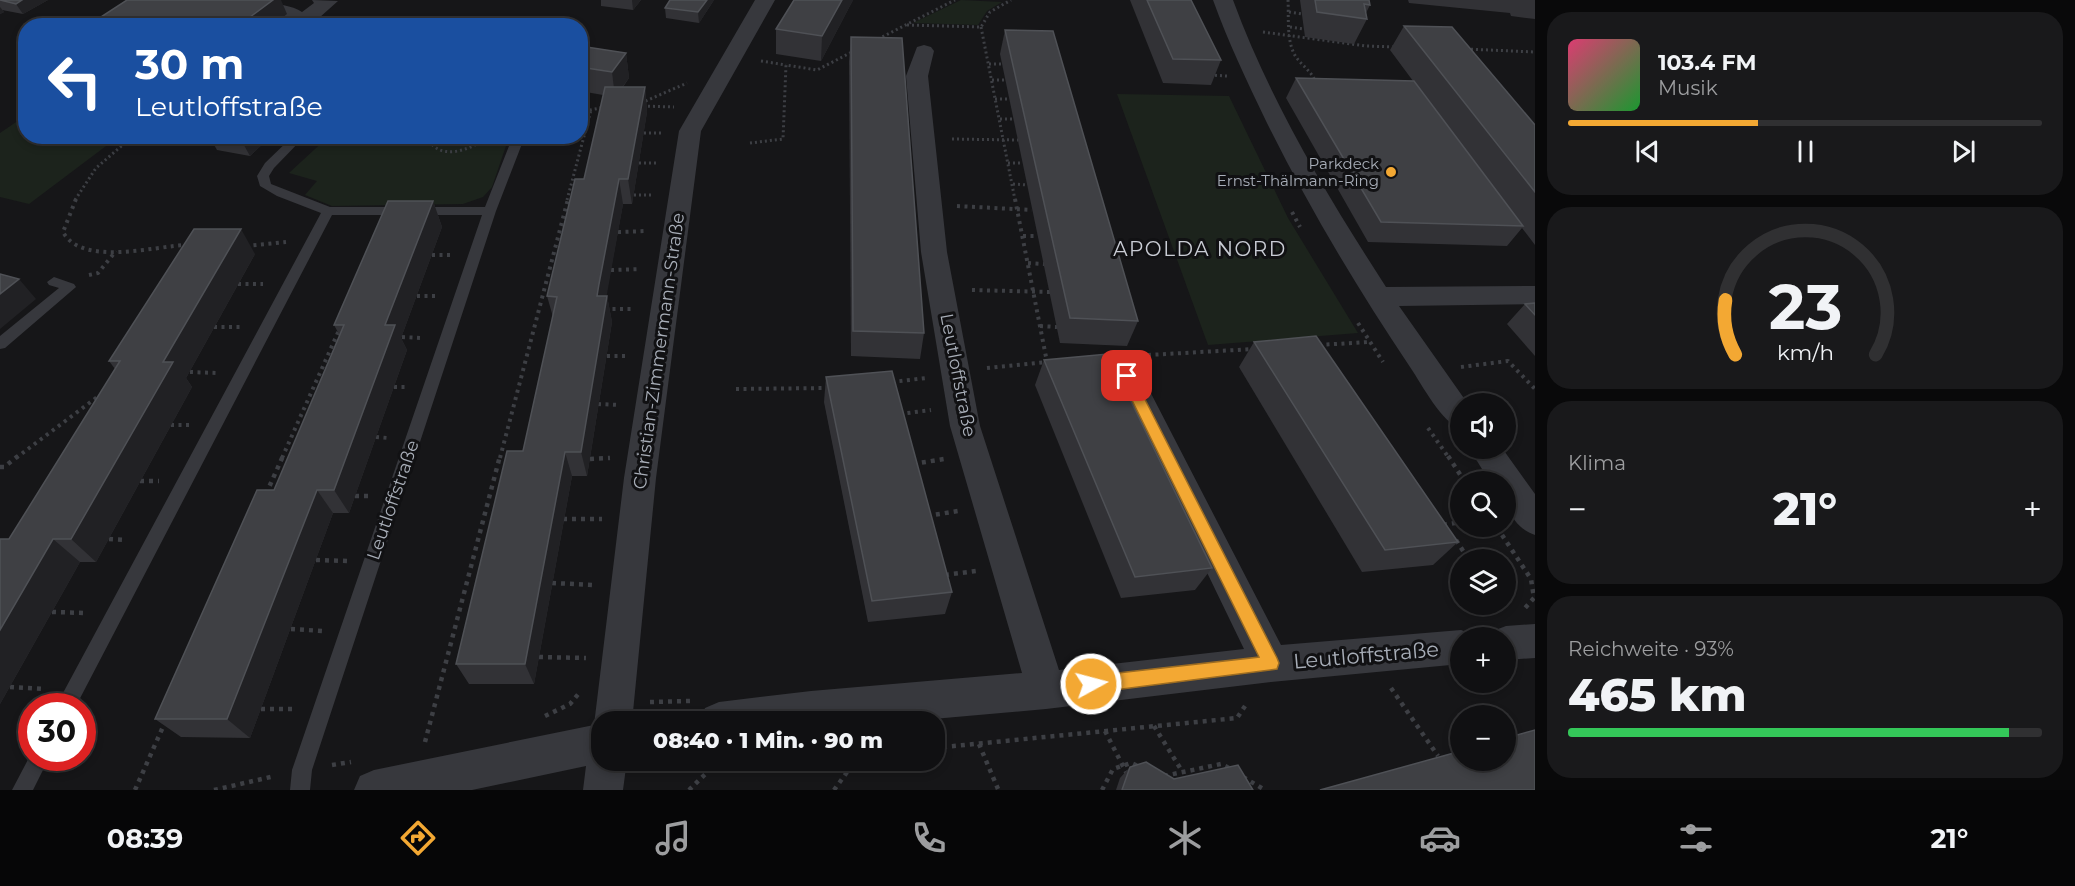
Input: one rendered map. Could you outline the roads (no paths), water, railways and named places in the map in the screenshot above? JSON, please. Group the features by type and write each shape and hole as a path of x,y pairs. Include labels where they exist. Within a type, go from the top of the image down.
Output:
{"street":[{"path":"218,0 294,14 289,18"},
{"path":"307,18 328,1 322,0"},
{"name":"Christian-Zimmermann-Straße","path":"613,711 640,478 690,131 724,70 751,53 765,0"},
{"path":"1222,0 1232,28 1282,130 1332,222 1450,402"},
{"name":"Leutloffstraße","path":"924,51 917,76 929,205 941,290 965,426 1046,690"},
{"path":"1380,297 1535,295"},
{"name":"Leutloffstraße","path":"1136,366 1271,663"},
{"path":"1492,459 1535,520"},
{"path":"1516,642 1535,641"},
{"name":"Leutloffstraße","path":"803,711 1046,690 1271,663 1450,648"},
{"path":"374,790 591,745"},
{"path":"603,790 606,771"}],"lane":[{"path":"292,144 269,166 263,176 266,186 285,196 315,205 328,212 490,211"},
{"name":"Leutloffstraße","path":"300,790 302,770 322,710 490,211 516,144"},
{"path":"72,693 313,236 328,212"},
{"path":"0,344 69,286 54,282"},
{"path":"22,790 32,771"}],"place":[{"name":"Parkdeck Ernst-Thälmann-Ring","path":"1391,172"}],"district":[{"name":"APOLDA NORD","path":"1200,249"}]}
